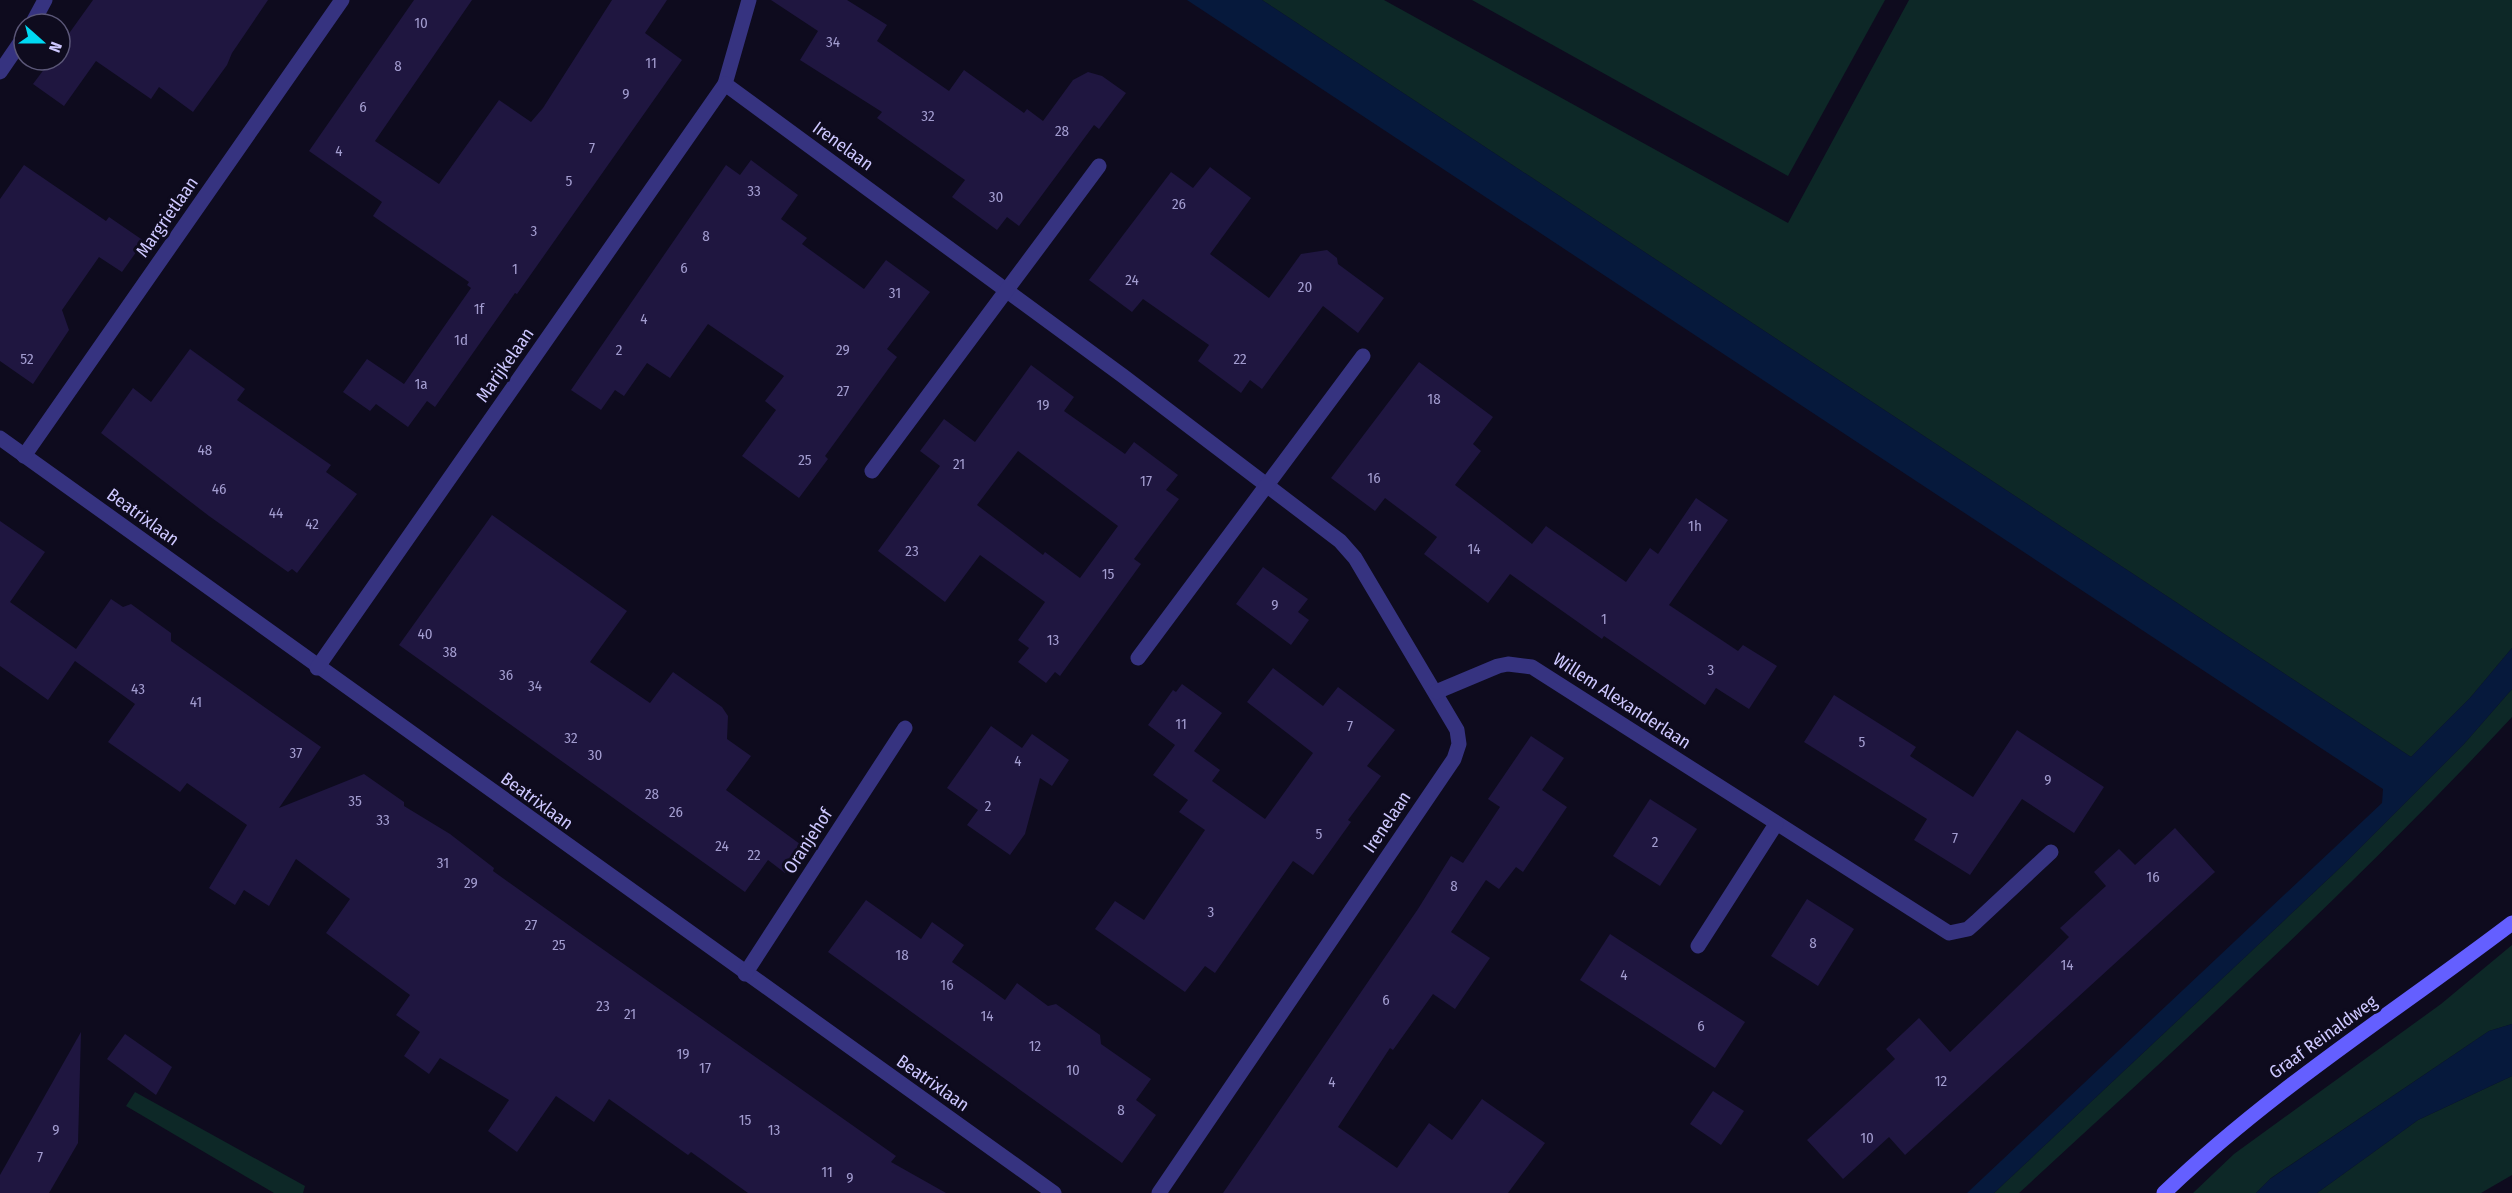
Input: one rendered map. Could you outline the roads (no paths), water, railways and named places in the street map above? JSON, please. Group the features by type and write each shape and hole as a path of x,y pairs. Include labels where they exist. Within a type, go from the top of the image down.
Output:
{"main road":[{"name":"Graaf Reinaldweg","path":"2164,1193 2272,1098 2338,1047 2428,986 2512,923"}],"street":[{"name":"Margrietlaan","path":"24,456 342,0"},
{"path":"725,84 749,0"},
{"path":"0,72 12,54"},
{"name":"Irenelaan","path":"725,84 1008,291 1340,541 1355,558 1457,729 1459,744 1454,759 1159,1193"},
{"name":"Marijkelaan","path":"317,668 725,84"},
{"path":"872,471 1099,166"},
{"path":"1138,658 1363,356"},
{"name":"Beatrixlaan","path":"0,438 317,668 1054,1193"},
{"name":"Willem Alexanderlaan","path":"1436,692 1498,666 1508,664 1532,667 1949,933 1968,928 1977,922 2051,852"},
{"name":"Oranjehof","path":"745,974 905,728"},
{"path":"1698,946 1776,824"}],"water":[{"path":"1187,0 1262,0 2411,757 2470,698 2512,648 2512,689 2464,744 2343,865 1994,1193 1967,1193 2382,803 2383,789"},
{"path":"2512,1024 2512,1076 2418,1120 2317,1193 2256,1193 2270,1179 2489,1031"}]}
